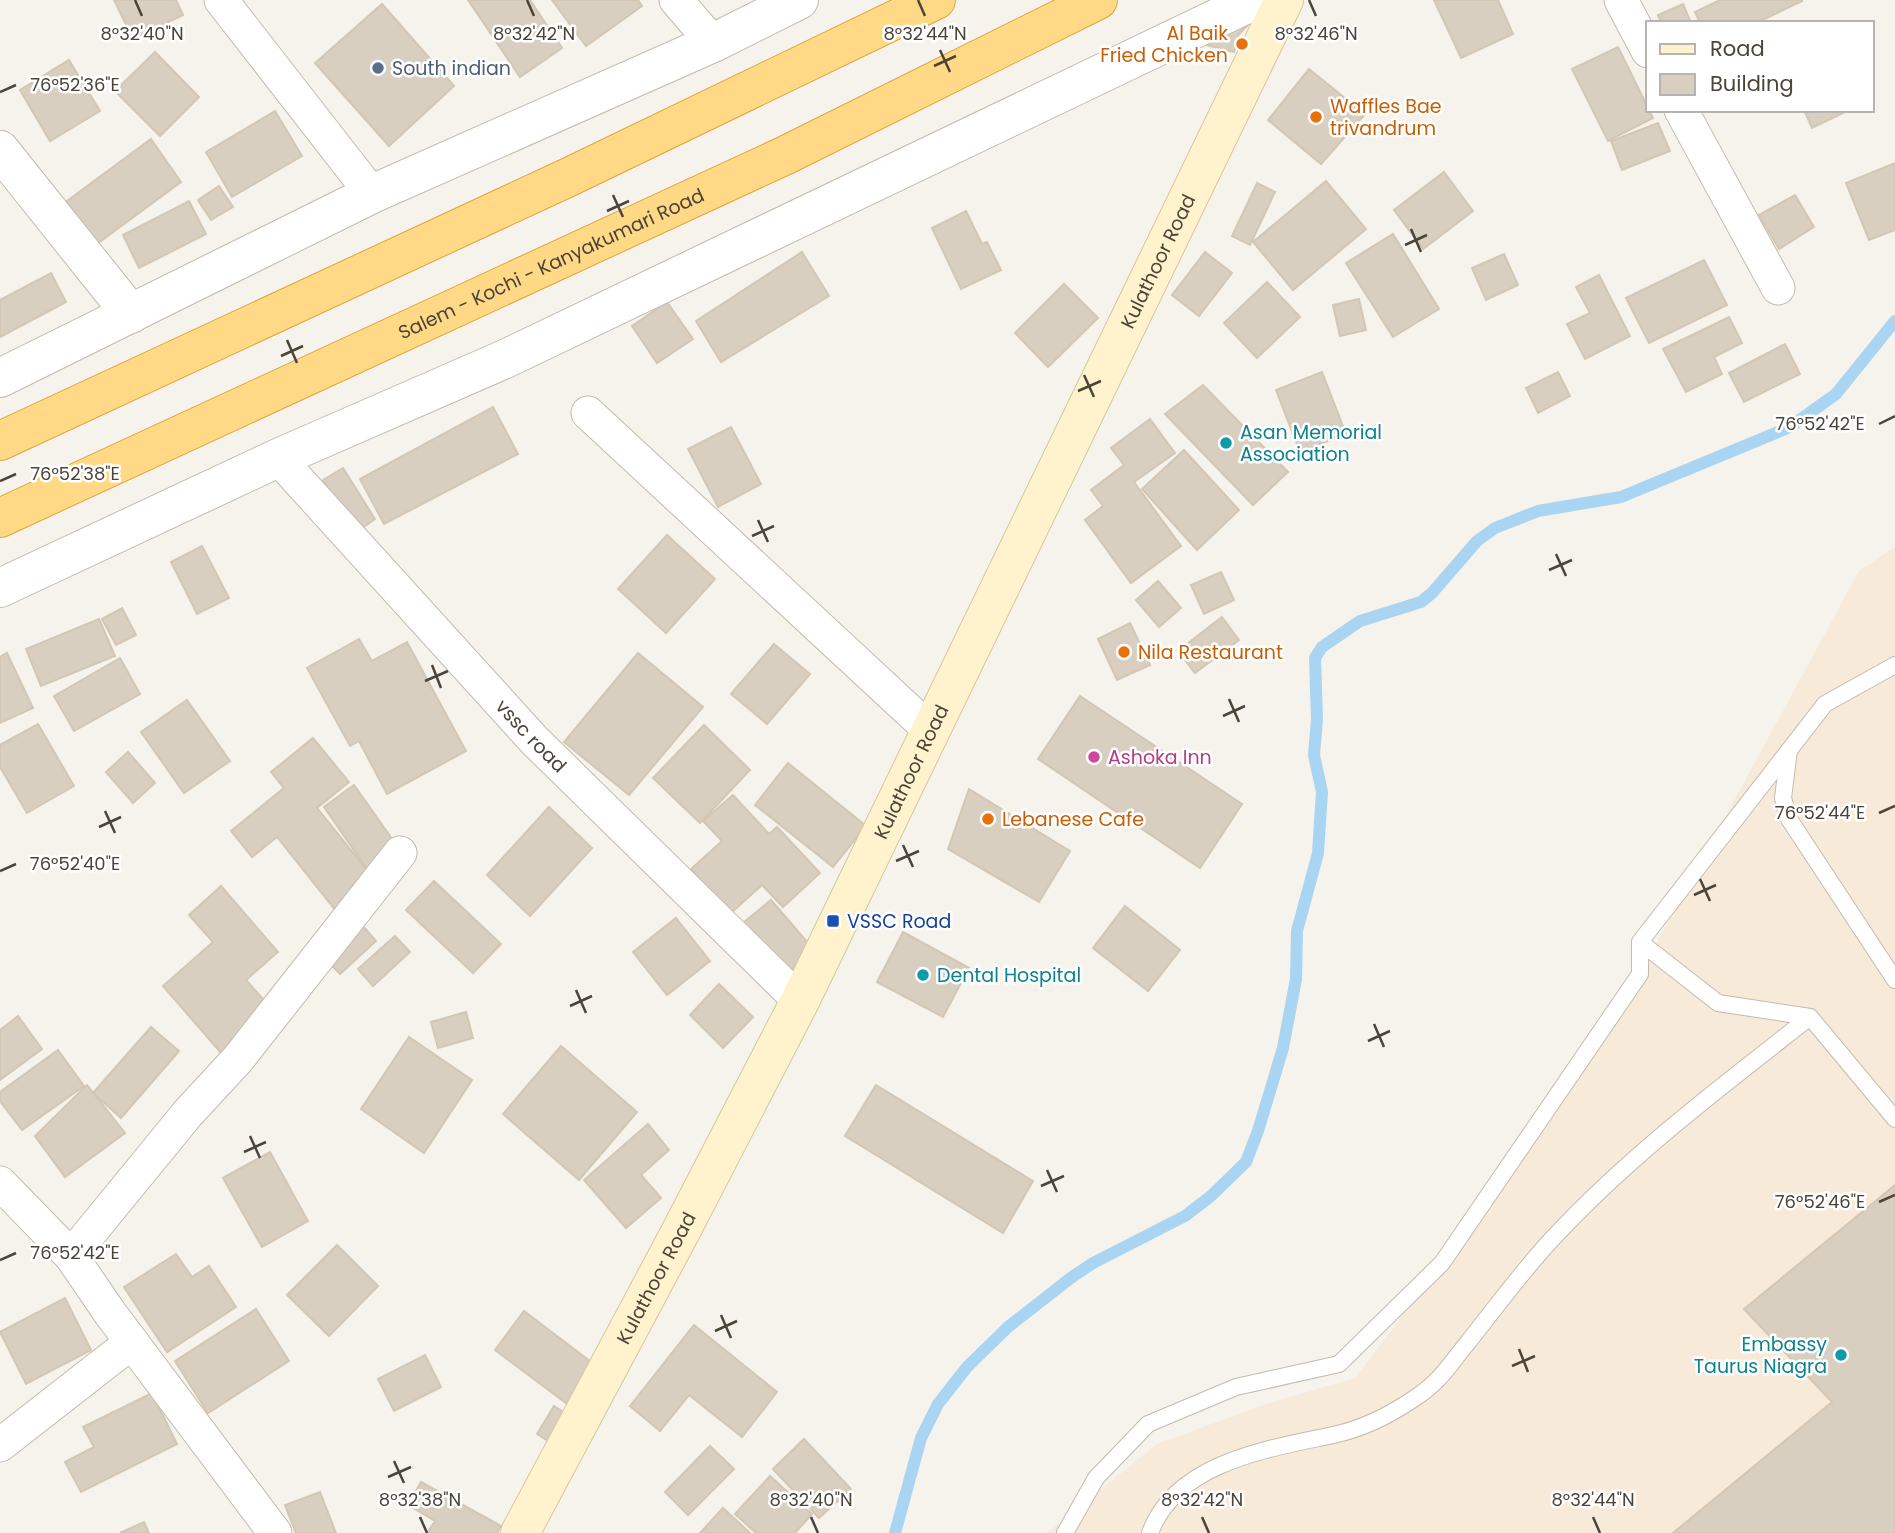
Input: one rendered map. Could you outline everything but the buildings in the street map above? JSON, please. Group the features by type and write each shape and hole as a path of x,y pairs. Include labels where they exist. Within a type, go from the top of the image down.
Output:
{"highway":[{"path":"0,441 569,177 936,0"},
{"name":"Salem - Kochi - Kanyakumari Road","path":"0,518 786,155 1098,0"}],"main road":[{"name":"Kulathoor Road","path":"520,1533 800,1001 1284,0"}],"street":[{"path":"221,0 372,194"},
{"path":"676,0 713,43"},
{"path":"0,378 372,194 713,43 799,0"},
{"path":"0,588 278,458 505,359 1255,0"},
{"path":"1621,0 1646,47"},
{"path":"1682,112 1778,288"},
{"path":"0,150 131,314"},
{"path":"588,414 931,731"},
{"name":"vssc road","path":"278,458 534,740 800,1001"},
{"path":"71,1256 187,1113 238,1059 400,853"},
{"path":"0,1183 71,1256 275,1533"},
{"path":"0,1445 132,1342"}],"lane":[{"path":"1065,1533 1096,1478 1148,1424 1236,1387 1339,1364 1442,1264 1640,974 1640,942 1825,705 1895,665"},
{"path":"1789,748 1783,798 1789,819 1895,980"},
{"path":"1640,942 1717,1003 1810,1017 1895,1119"},
{"path":"1150,1533 1164,1504 1179,1490 1229,1461 1270,1446 1332,1435 1361,1426 1382,1418 1432,1386 1450,1370 1466,1344 1551,1239 1639,1152 1810,1017"}],"shaded area":[{"path":"1895,547 1895,1533 1047,1533 1157,1444 1266,1404 1355,1378 1500,1187 1617,1016 1859,571"}],"waterway":[{"path":"895,1533 921,1438 938,1404 967,1367 1008,1327 1072,1277 1093,1263 1185,1216 1211,1196 1246,1162 1283,1048 1296,979 1297,931 1318,853 1322,792 1314,755 1317,719 1315,658 1322,647 1360,621 1421,602 1477,541 1495,528 1538,511 1621,497 1790,427 1836,394 1895,321"}],"place":[{"name":"Al Baik Fried Chicken","path":"1242,44"},
{"name":"South indian","path":"378,68"},
{"name":"Waffles Bae trivandrum","path":"1316,117"},
{"name":"Asan Memorial Association","path":"1226,443"},
{"name":"Nila Restaurant","path":"1124,652"},
{"name":"Ashoka Inn","path":"1094,757"},
{"name":"Lebanese Cafe","path":"988,819"},
{"name":"VSSC Road","path":"833,921"},
{"name":"Dental Hospital","path":"923,975"},
{"name":"Embassy Taurus Niagra","path":"1841,1355"}]}
